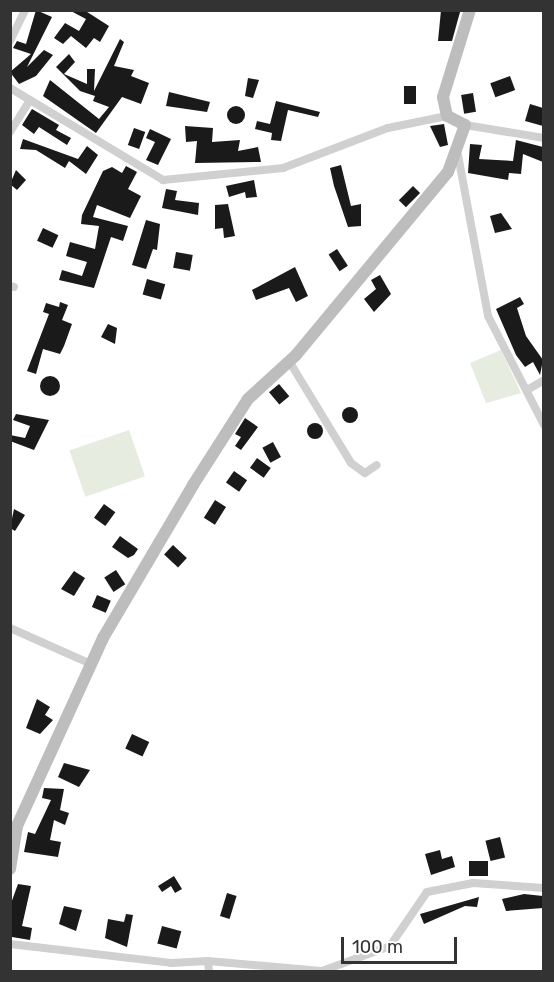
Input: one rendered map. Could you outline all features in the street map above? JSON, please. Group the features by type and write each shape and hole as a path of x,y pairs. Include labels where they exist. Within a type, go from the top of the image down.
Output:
{"street":[{"path":"10,41 25,10"},
{"path":"447,116 443,97 470,10"},
{"path":"10,88 163,180 283,168 388,129 447,116 465,125 543,138"},
{"path":"10,132 30,100"},
{"path":"465,125 458,152 457,171 488,316 543,424"},
{"path":"10,869 16,826 91,664 248,399 289,360 448,172 458,152"},
{"path":"289,360 351,463 365,473 377,465"},
{"path":"527,390 543,380"},
{"path":"10,628 91,664"},
{"path":"10,944 162,962 208,961 322,971 390,946 427,892 473,883 543,888"},
{"path":"208,961 209,972"}],"shaded area":[{"path":"501,350 521,393 486,403 470,363"},
{"path":"129,430 145,476 85,497 69,451"}],"building":[{"path":"36,10 52,17 27,67 44,50 53,55 36,76 19,84 10,72 31,54 13,48 17,41 26,44"},
{"path":"69,10 84,10 109,26 100,42 94,38 86,48 71,36 63,44 54,38 65,23 79,31 86,19"},
{"path":"441,10 460,12 452,41 438,41"},
{"path":"120,39 124,42 114,66 134,70 131,76 149,83 141,104 122,97 96,133 43,96 50,80 99,119 109,107 93,101 95,96 80,91 56,67 69,54 75,62 64,74 87,84 87,69 95,69 94,91"},
{"path":"510,76 515,90 495,97 490,83"},
{"path":"248,78 259,80 253,98 245,96"},
{"path":"404,86 416,86 416,104 404,104"},
{"path":"169,92 210,102 207,112 166,106"},
{"path":"473,93 476,112 464,114 461,95"},
{"path":"276,101 320,112 318,117 288,110 281,141 271,140 272,133 255,129 257,121 270,124"},
{"path":"530,104 543,108 543,126 525,121"},
{"path":"236,106 242,109 245,115 242,121 236,124 230,121 227,115 230,109"},
{"path":"32,109 59,125 56,130 71,138 67,145 39,127 34,134 22,125"},
{"path":"444,124 448,145 440,147 430,126"},
{"path":"185,126 213,128 212,142 240,140 238,151 258,147 261,162 195,163 197,141 186,142"},
{"path":"134,128 145,132 139,149 128,145"},
{"path":"150,129 171,139 158,165 146,160 155,142 146,138"},
{"path":"23,139 78,159 87,146 98,155 86,174 69,161 65,168 36,150 20,149"},
{"path":"516,140 543,147 543,162 523,154 521,174 509,173 508,180 468,173 470,144 482,145 479,159 513,161"},
{"path":"341,165 351,206 361,204 361,226 348,227 334,186 330,168"},
{"path":"126,166 137,172 128,189 141,196 130,218 97,205 93,217 128,226 123,241 111,237 94,288 59,280 62,270 82,276 87,262 66,256 70,242 95,249 99,226 81,224 82,215 103,171 112,167 122,173"},
{"path":"16,170 26,180 17,190 10,184"},
{"path":"254,180 257,197 246,198 245,192 229,197 226,186"},
{"path":"413,186 420,193 406,207 399,200"},
{"path":"166,189 177,191 175,200 199,203 198,215 162,208"},
{"path":"228,204 235,236 224,238 223,228 215,229 215,205"},
{"path":"501,213 512,229 495,233 490,216"},
{"path":"146,220 160,224 157,250 153,249 146,269 132,265"},
{"path":"43,228 58,235 52,248 37,241"},
{"path":"337,249 348,266 340,271 329,254"},
{"path":"176,252 193,255 190,271 173,268"},
{"path":"295,267 308,296 296,302 289,288 256,300 252,290"},
{"path":"380,275 391,294 374,312 364,299 376,289 371,280"},
{"path":"147,279 165,284 161,300 143,294"},
{"path":"520,297 524,304 517,308 526,336 543,360 540,375 533,362 525,367 516,355 496,309"},
{"path":"60,302 68,305 62,320 72,324 64,346 60,354 43,349 36,374 27,371 49,314 43,312 46,303 59,307"},
{"path":"108,324 117,328 115,344 101,337"},
{"path":"50,376 57,379 60,386 57,393 50,396 43,393 40,386 43,379"},
{"path":"279,384 289,396 279,405 269,392"},
{"path":"350,407 356,409 358,415 356,421 350,423 344,421 342,415 344,409"},
{"path":"16,414 49,420 34,450 10,441 10,435 25,438 30,426 13,420"},
{"path":"245,418 258,427 241,450 235,446 241,437 235,434"},
{"path":"312,423 318,423 323,431 321,437 312,439 307,434 307,428"},
{"path":"273,442 281,457 270,463 262,448"},
{"path":"257,458 271,468 264,478 250,468"},
{"path":"234,471 247,480 239,492 226,482"},
{"path":"215,500 226,507 215,525 204,518"},
{"path":"104,504 115,512 105,526 94,518"},
{"path":"14,509 25,515 15,531 10,528"},
{"path":"120,536 138,549 134,555 128,558 112,547"},
{"path":"173,545 187,558 178,567 164,555"},
{"path":"116,570 125,584 114,592 104,578"},
{"path":"74,571 85,578 74,596 61,589"},
{"path":"97,595 111,601 106,613 92,607"},
{"path":"37,699 50,707 45,715 53,720 40,734 26,728"},
{"path":"132,734 149,742 142,757 125,749"},
{"path":"64,763 90,770 79,787 58,777"},
{"path":"44,788 64,789 60,810 69,813 65,825 54,820 50,840 61,842 58,857 24,852 28,832 35,834 51,800 42,798"},
{"path":"500,837 505,857 491,861 485,841"},
{"path":"440,850 442,859 452,856 455,867 431,875 425,854"},
{"path":"469,861 488,861 488,876 469,876"},
{"path":"174,876 182,889 175,893 171,886 162,892 158,886"},
{"path":"18,884 31,886 22,926 32,928 30,940 12,937 10,906"},
{"path":"227,893 237,896 230,919 220,916"},
{"path":"524,894 543,896 543,908 506,911 502,899"},
{"path":"479,897 477,907 465,906 424,924 420,914"},
{"path":"64,906 82,910 76,931 59,924"},
{"path":"126,914 133,915 127,947 105,938 108,919 124,922"},
{"path":"162,926 181,931 177,949 157,943"}]}
